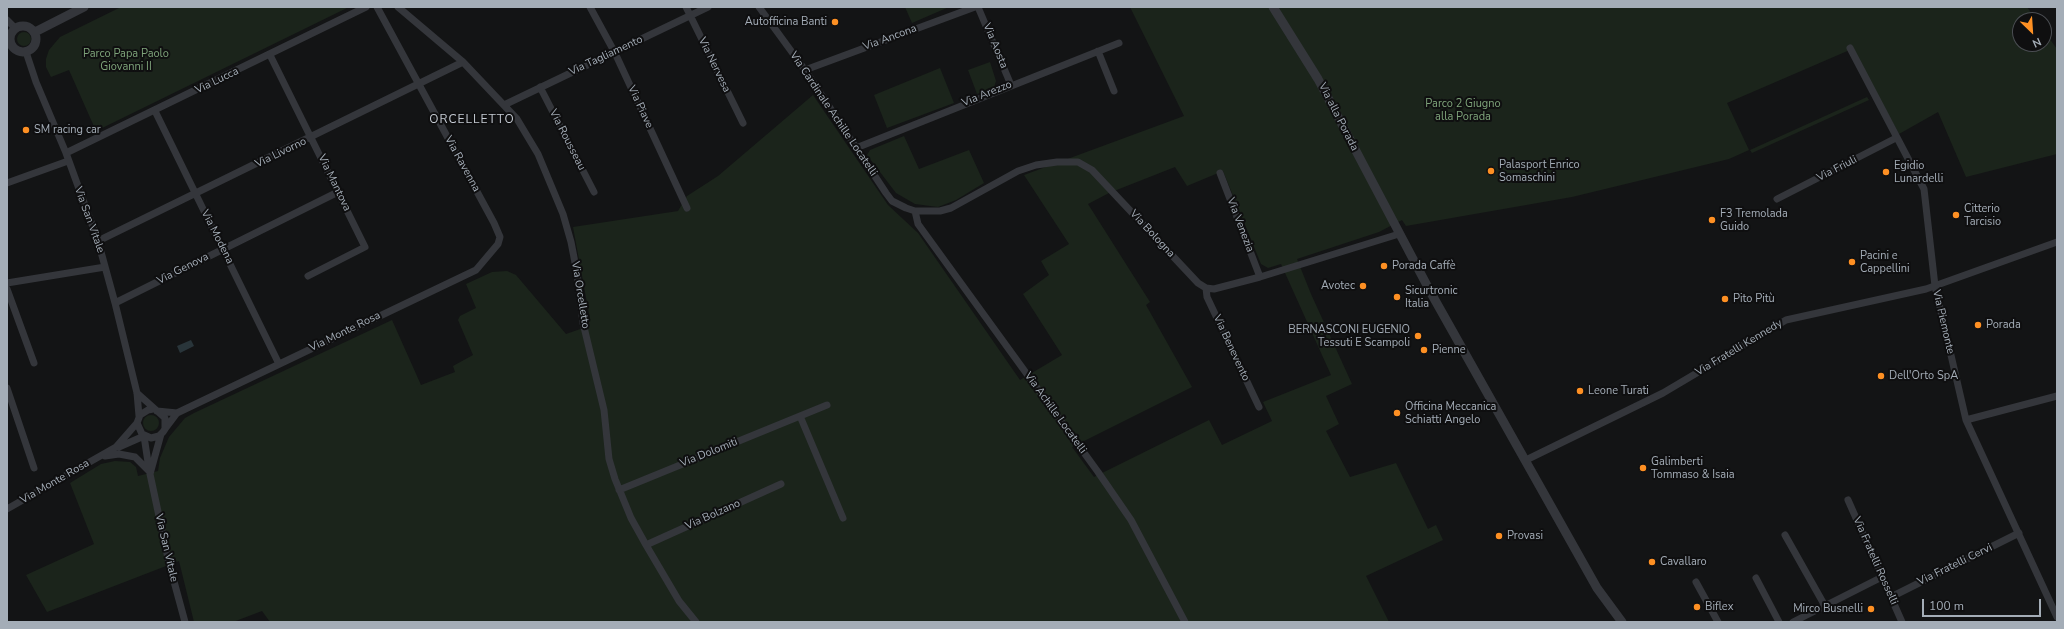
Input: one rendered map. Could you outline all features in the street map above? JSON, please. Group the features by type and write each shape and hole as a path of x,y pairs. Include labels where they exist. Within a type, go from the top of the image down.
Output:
{"street":[{"path":"35,32 84,7"},
{"name":"Via Lucca","path":"7,183 67,157 155,111 366,7"},
{"name":"Via Ravenna","path":"378,7 494,223 500,237"},
{"name":"Via Orcelletto","path":"398,7 464,62 504,105 524,130 538,154 563,214 571,242 577,273 583,323 604,410 609,459 619,490 646,545 679,601 696,622"},
{"name":"Via Piave","path":"590,7 615,53 687,208"},
{"name":"Via Nervesa","path":"686,7 743,123"},
{"name":"Via Tagliamento","path":"504,105 708,7"},
{"name":"Via Cardinale Achille Locatelli","path":"759,7 805,70 892,201 915,211"},
{"name":"Via Ancona","path":"805,70 956,10 975,7"},
{"name":"Via Aosta","path":"978,7 1011,85"},
{"name":"Via alla Porada","path":"1273,7 1318,79 1398,232 1597,588 1622,622"},
{"path":"7,20 15,28"},
{"path":"24,26 35,32 36,44 26,52 16,50 9,43 15,28 24,26"},
{"name":"Via Arezzo","path":"856,148 1119,43"},
{"name":"Via Piemonte","path":"1850,48 1924,189 1934,286 1966,420 2057,617"},
{"path":"1098,51 1114,91"},
{"name":"Via San Vitale","path":"26,52 36,82 67,157 98,241 137,393 138,420"},
{"name":"Via Mantova","path":"270,55 365,247 308,276"},
{"name":"Via Livorno","path":"98,241 196,195 464,62"},
{"name":"Via Rousseau","path":"540,87 594,192"},
{"name":"Via Modena","path":"155,111 224,249 279,364"},
{"name":"Via Friuli","path":"1777,199 1896,138"},
{"name":"Via Bologna","path":"915,211 940,211 951,208 1018,171 1036,165 1057,162 1078,162 1092,170 1198,283 1206,288"},
{"name":"Via Venezia","path":"1220,173 1260,277"},
{"name":"Via Genova","path":"115,303 338,192"},
{"name":"Via Achille Locatelli","path":"915,211 918,224 1094,465 1131,520 1185,622"},
{"path":"1206,288 1221,288 1260,277 1398,232"},
{"name":"Via Monte Rosa","path":"163,432 177,413 476,270 493,252 500,237"},
{"name":"Via Fratelli Kennedy","path":"1526,460 1663,393 1786,320 1934,286 2057,242"},
{"path":"7,283 105,267"},
{"name":"Via Benevento","path":"1206,288 1207,297 1258,407"},
{"path":"7,289 34,363"},
{"path":"7,388 34,468"},
{"path":"137,393 155,410 165,418 163,432 151,438 144,436 140,431 138,420 144,412 155,410 177,413"},
{"path":"1966,420 2057,396"},
{"name":"Via Dolomiti","path":"619,490 827,405"},
{"path":"800,416 843,518"},
{"name":"Via Monte Rosa","path":"7,509 116,447 138,420"},
{"name":"Via San Vitale","path":"150,473 163,432"},
{"path":"116,447 144,436"},
{"name":"Via San Vitale","path":"144,436 150,473 169,563 185,622"},
{"path":"96,458 112,454 127,454 134,457 150,473"},
{"name":"Via Bolzano","path":"646,545 780,484"},
{"name":"Via Fratelli Rosselli","path":"1848,500 1902,622"},
{"name":"Via Fratelli Cervi","path":"1891,597 2019,533"},
{"path":"1785,535 1825,606"},
{"path":"1793,622 1882,577"},
{"path":"1756,578 1779,622"},
{"path":"1696,582 1718,622"}],"green space":[{"name":"Parco Papa Paolo Giovanni II","path":"121,7 349,7 96,131 69,70 51,77 46,67 46,59 49,50 60,37"},
{"path":"905,7 949,7 912,23"},
{"name":"Parco 2 Giugno alla Porada","path":"1130,7 2027,7 2030,12 2012,12 2012,52 2052,52 2052,42 2057,49 2057,154 1966,177 1938,112 1899,134 1852,49 1727,103 1749,150 1729,159 1572,197 1406,226 1402,220 1379,232 1297,259 1311,294 1352,384 1326,396 1339,424 1326,431 1350,477 1396,463 1428,529 1436,525 1443,540 1366,576 1389,622 270,622 262,611 233,622 194,622 179,561 47,612 26,575 94,544 70,483 101,464 115,461 130,462 136,467 138,476 158,471 160,458 169,437 185,418 194,413 392,320 421,385 455,372 453,366 473,355 458,320 460,316 476,308 466,284 492,272 507,271 516,275 566,334 586,327 590,319 573,227 678,211 687,196 718,176 813,95 888,205 918,233 1020,380 1062,355 1023,294 1049,275 1041,261 1069,244 1024,175 1184,116","holes":["1175,167 1187,186 1223,171 1261,264 1268,268 1281,264 1331,375 1263,402 1272,421 1222,445 1209,420 1094,477 1072,447 1192,387 1146,305 1150,302 1088,204 1109,193"]},
{"path":"24,32 29,34 31,39 29,44 24,46 19,44 17,39 19,34"},
{"path":"990,62 996,81 994,87 977,94 968,70"},
{"path":"940,68 954,103 887,128 874,95"},
{"path":"1867,97 1869,100 1752,153 1750,150"},
{"path":"904,136 919,169 969,150 984,183 956,200 938,207 915,204 896,193 867,155 870,150"},
{"path":"151,415 157,417 159,423 157,429 151,431 145,429 143,423 145,417"}],"shaded area":[{"path":"191,340 194,346 180,353 177,346"}],"place":[{"name":"Autofficina Banti","path":"835,22"},
{"name":"SM racing car","path":"26,130"},
{"name":"Palasport Enrico Somaschini","path":"1491,171"},
{"name":"Egidio Lunardelli","path":"1886,172"},
{"name":"Citterio Tarcisio","path":"1956,215"},
{"name":"F3 Tremolada Guido","path":"1712,220"},
{"name":"Pacini e Cappellini","path":"1852,262"},
{"name":"Porada Caffè","path":"1384,266"},
{"name":"Avotec","path":"1363,286"},
{"name":"Sicurtronic Italia","path":"1397,297"},
{"name":"Pito Pitù","path":"1725,299"},
{"name":"Porada","path":"1978,325"},
{"name":"BERNASCONI EUGENIO Tessuti E Scampoli","path":"1418,336"},
{"name":"Pienne","path":"1424,350"},
{"name":"Dell'Orto SpA","path":"1881,376"},
{"name":"Leone Turati","path":"1580,391"},
{"name":"Officina Meccanica Schiatti Angelo","path":"1397,413"},
{"name":"Galimberti Tommaso & Isaia","path":"1643,468"},
{"name":"Provasi","path":"1499,536"},
{"name":"Cavallaro","path":"1652,562"},
{"name":"Biflex","path":"1697,607"},
{"name":"Mirco Busnelli","path":"1871,609"}],"district":[{"name":"ORCELLETTO","path":"472,120"}]}
